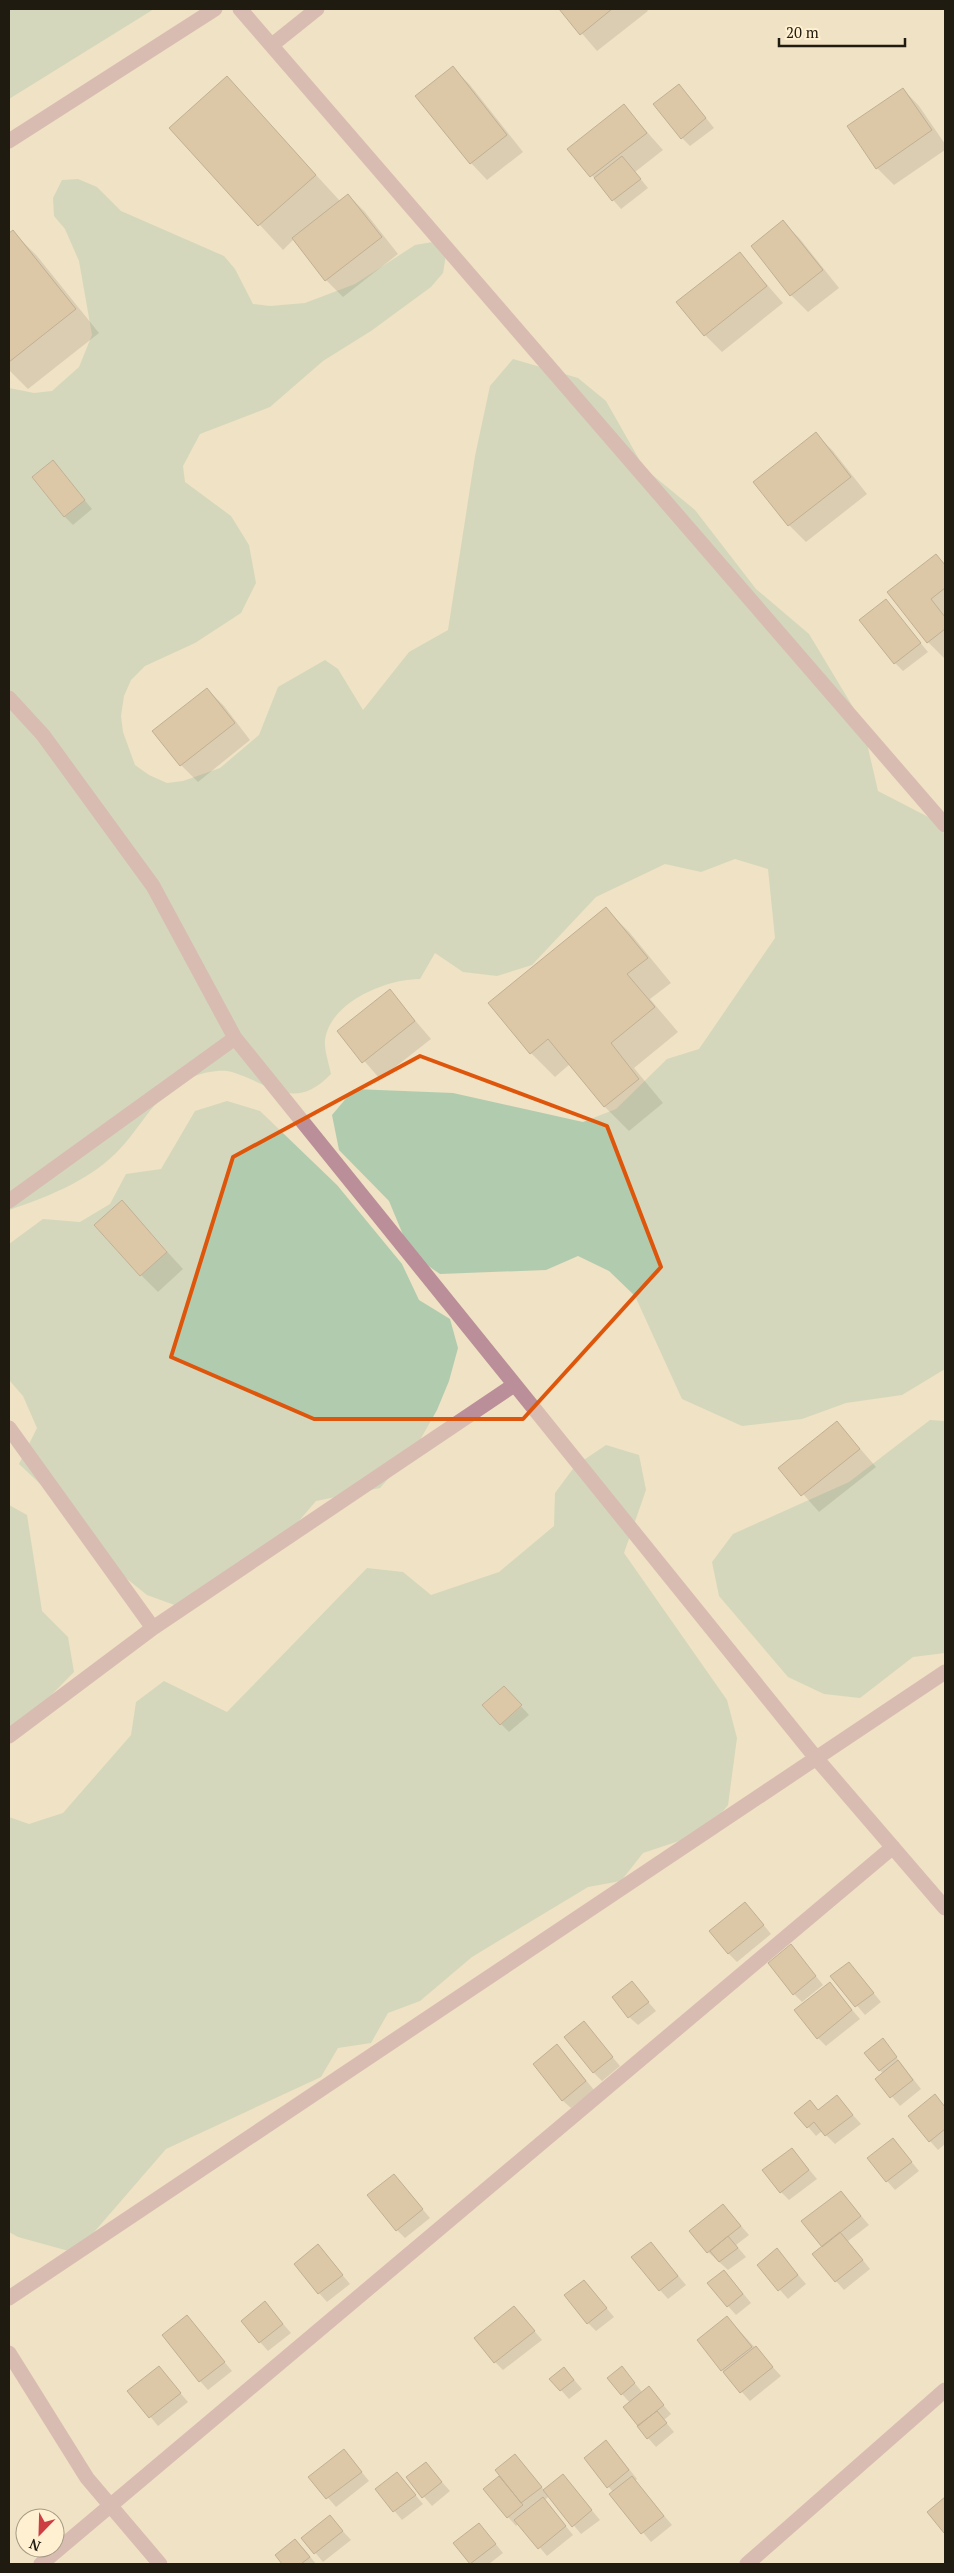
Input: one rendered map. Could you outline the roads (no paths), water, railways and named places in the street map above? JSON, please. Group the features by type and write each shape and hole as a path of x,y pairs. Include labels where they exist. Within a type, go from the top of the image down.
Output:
{"street":[{"path":"9,141 215,9"},
{"path":"240,9 945,825"},
{"path":"272,45 317,9"},
{"path":"9,698 43,735 153,886 235,1038 816,1758 945,1908"},
{"path":"9,1201 235,1038"},
{"path":"9,1736 154,1628 514,1385"},
{"path":"9,1428 154,1628"},
{"path":"9,2298 945,1672"},
{"path":"41,2564 893,1847"},
{"path":"9,2353 87,2478 160,2564"},
{"path":"747,2564 945,2390"}]}
